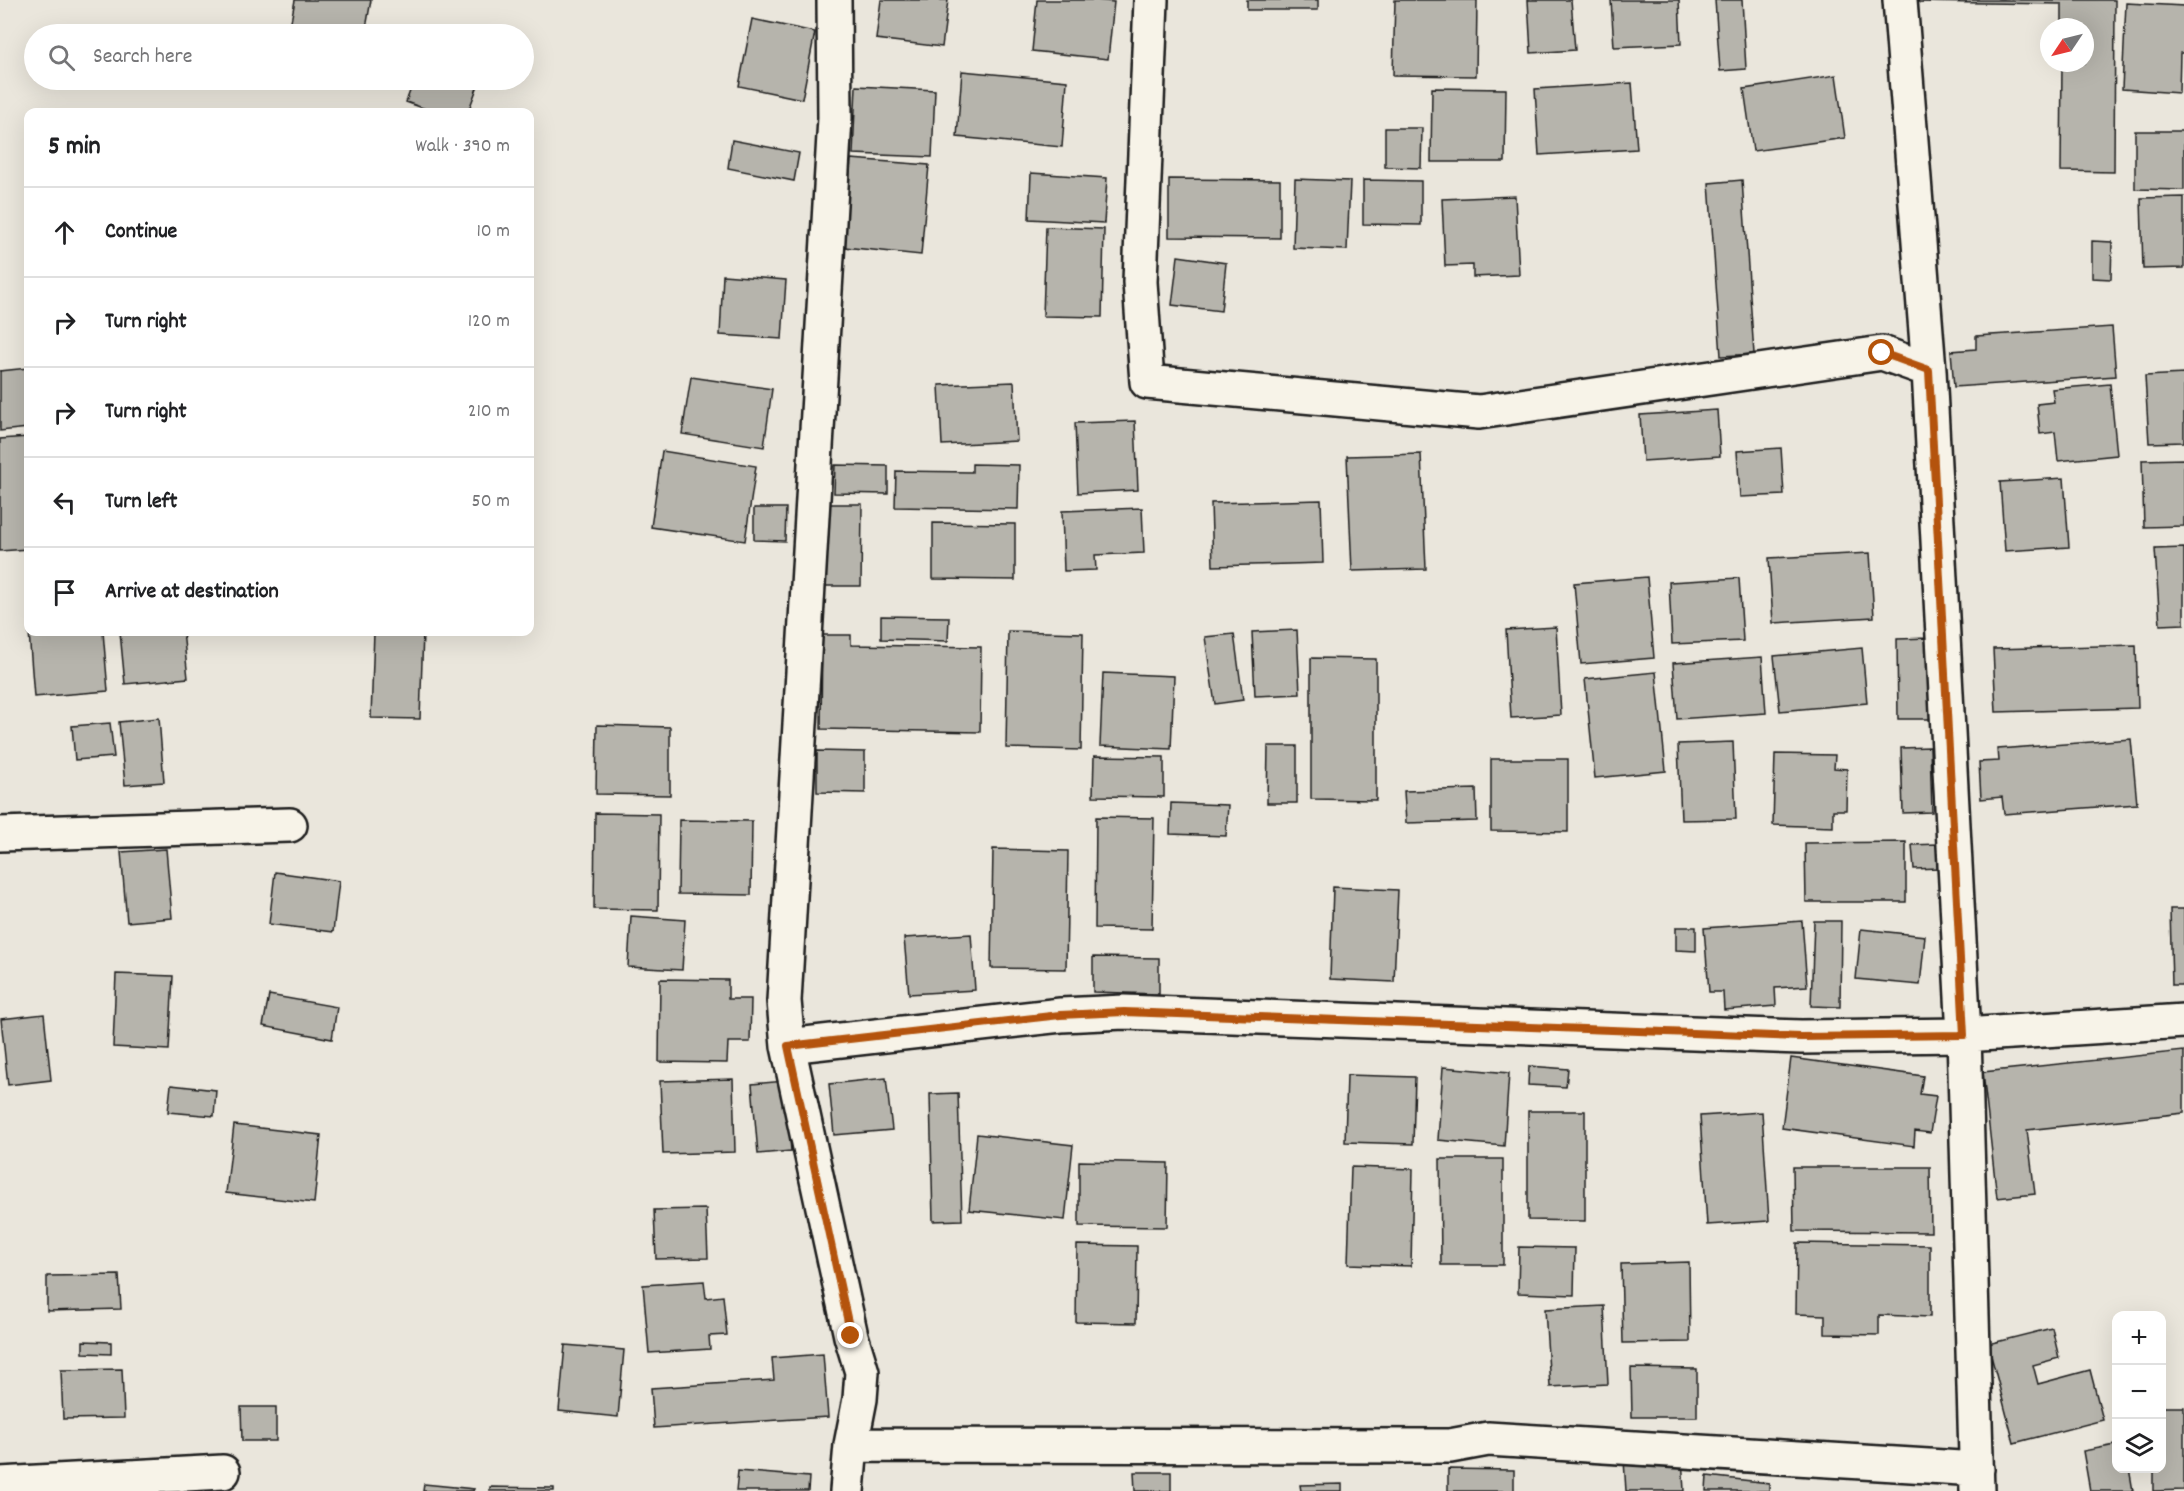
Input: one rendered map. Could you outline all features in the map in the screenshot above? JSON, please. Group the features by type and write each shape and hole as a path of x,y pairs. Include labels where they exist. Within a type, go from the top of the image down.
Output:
{"street":[{"path":"834,0 835,118 784,1001 788,1046 851,1336 861,1372 860,1399 851,1445 847,1491"},
{"path":"1151,0 1140,282 1148,382 1479,412 1882,353 1929,370"},
{"path":"851,1445 1450,1446 1488,1439 1977,1480 1964,1035 1929,370 1900,0"},
{"path":"0,834 290,825"},
{"path":"788,1046 1060,1015 1124,1012 1801,1037 1964,1035 2184,1021"},
{"path":"0,1484 223,1472"}],"building":[{"path":"295,0 371,0 367,24 291,24"},
{"path":"881,0 948,0 942,47 876,39"},
{"path":"1037,0 1114,2 1108,59 1032,51"},
{"path":"1247,0 1318,0 1318,10 1247,10"},
{"path":"1395,0 1477,0 1476,76 1393,75"},
{"path":"1528,0 1571,0 1575,50 1531,53"},
{"path":"1611,0 1679,0 1681,44 1614,47"},
{"path":"1715,0 1742,0 1746,69 1720,71"},
{"path":"1914,0 2115,0 2114,172 2061,171 2062,72 2094,72 2094,18 2062,18 2062,4 1914,2"},
{"path":"2126,3 2184,6 2184,53 2180,53 2179,93 2122,89"},
{"path":"752,19 815,32 802,99 739,86"},
{"path":"962,71 1067,81 1062,147 957,137"},
{"path":"1836,75 1845,138 1753,151 1744,89"},
{"path":"1632,83 1637,149 1539,155 1535,89"},
{"path":"856,86 935,90 932,157 853,154"},
{"path":"1432,88 1506,89 1505,162 1431,162"},
{"path":"410,90 476,90 470,108 423,108 406,102"},
{"path":"1385,128 1422,128 1421,168 1385,167"},
{"path":"2135,131 2184,131 2184,190 2135,189"},
{"path":"732,140 799,153 794,181 728,168"},
{"path":"851,159 929,165 921,255 844,247"},
{"path":"1031,173 1107,178 1104,223 1029,219"},
{"path":"1169,179 1280,180 1280,238 1169,237"},
{"path":"1295,179 1350,181 1347,250 1293,248"},
{"path":"1363,180 1421,181 1421,225 1363,224"},
{"path":"1742,180 1754,354 1721,356 1709,183"},
{"path":"1515,196 1519,275 1473,277 1473,265 1445,266 1442,199"},
{"path":"2184,197 2184,268 2143,269 2141,198"},
{"path":"1046,227 1104,229 1102,317 1043,316"},
{"path":"2092,241 2112,242 2111,279 2092,278"},
{"path":"1178,256 1226,263 1221,311 1172,305"},
{"path":"723,275 786,280 782,339 720,335"},
{"path":"2112,327 2116,376 1954,387 1951,351 1976,349 1976,336"},
{"path":"24,368 24,428 0,431 0,371"},
{"path":"2184,374 2184,442 2149,443 2145,376"},
{"path":"691,377 772,389 764,447 682,434"},
{"path":"1014,382 1017,441 942,445 939,385"},
{"path":"2110,384 2117,455 2058,461 2055,432 2040,434 2037,404 2054,402 2052,389"},
{"path":"1717,410 1720,456 1643,461 1640,415"},
{"path":"1135,421 1138,490 1078,493 1075,423"},
{"path":"24,437 24,549 0,551 0,439"},
{"path":"1781,448 1784,495 1740,497 1737,451"},
{"path":"662,451 756,466 745,541 651,527"},
{"path":"1421,454 1426,569 1352,571 1347,456"},
{"path":"2184,459 2184,526 2144,527 2142,460"},
{"path":"972,464 1019,465 1018,509 895,507 896,471 972,472"},
{"path":"835,465 888,466 888,494 834,493"},
{"path":"2064,478 2069,547 2005,551 2000,482"},
{"path":"1321,500 1323,563 1213,566 1211,503"},
{"path":"820,504 862,504 861,586 819,586"},
{"path":"754,508 786,508 785,541 754,540"},
{"path":"1142,508 1144,553 1095,555 1096,570 1064,571 1062,511"},
{"path":"933,523 1015,524 1015,580 933,579"},
{"path":"2184,548 2184,624 2160,625 2155,549"},
{"path":"1870,553 1874,617 1773,623 1769,558"},
{"path":"1647,577 1654,658 1581,664 1574,583"},
{"path":"1739,578 1743,641 1672,644 1669,582"},
{"path":"881,616 949,617 948,641 881,639"},
{"path":"1556,627 1561,715 1511,718 1506,630"},
{"path":"1297,630 1300,694 1255,696 1252,632"},
{"path":"1008,631 1083,633 1081,750 1006,748"},
{"path":"1234,634 1243,700 1215,704 1205,637"},
{"path":"822,635 851,635 851,645 981,647 980,732 821,729"},
{"path":"29,636 103,636 108,691 34,697"},
{"path":"120,636 183,636 188,678 125,684"},
{"path":"374,636 423,636 420,719 371,718"},
{"path":"1930,638 1931,719 1898,719 1897,639"},
{"path":"2136,645 2138,708 1996,712 1993,649"},
{"path":"1862,648 1867,703 1780,711 1774,656"},
{"path":"1762,657 1766,713 1677,719 1673,663"},
{"path":"1311,658 1376,659 1376,800 1311,799"},
{"path":"1656,672 1666,771 1595,778 1585,679"},
{"path":"1103,673 1174,676 1171,749 1100,746"},
{"path":"159,718 164,782 125,785 119,722"},
{"path":"110,723 114,757 75,760 72,726"},
{"path":"597,725 670,727 670,795 596,794"},
{"path":"2131,739 2137,804 2004,814 2002,797 1981,799 1979,762 1999,761 1998,749"},
{"path":"1733,742 1736,819 1681,820 1678,744"},
{"path":"1268,746 1297,746 1297,803 1267,803"},
{"path":"1930,747 1932,812 1903,813 1901,748"},
{"path":"817,751 865,752 865,793 817,792"},
{"path":"1775,754 1835,755 1834,768 1847,769 1846,810 1833,810 1833,827 1773,825"},
{"path":"1094,756 1164,757 1164,797 1093,796"},
{"path":"1491,759 1568,759 1568,832 1491,831"},
{"path":"1476,789 1477,821 1406,823 1404,791"},
{"path":"1171,803 1228,805 1226,836 1170,834"},
{"path":"595,813 659,814 658,910 594,909"},
{"path":"1096,817 1154,818 1152,929 1095,928"},
{"path":"679,820 752,821 751,895 678,894"},
{"path":"1906,842 1906,902 1806,902 1805,843"},
{"path":"1937,844 1939,868 1914,869 1912,845"},
{"path":"166,849 172,918 127,922 121,852"},
{"path":"993,849 1068,851 1066,969 991,968"},
{"path":"275,872 339,881 333,932 269,924"},
{"path":"1333,887 1398,890 1394,982 1330,979"},
{"path":"2170,909 2184,909 2184,985 2172,985"},
{"path":"631,916 685,920 682,970 628,967"},
{"path":"1802,921 1807,986 1775,988 1776,1006 1724,1010 1723,992 1709,992 1704,928"},
{"path":"1814,921 1841,921 1840,1007 1811,1006"},
{"path":"1676,927 1696,927 1696,951 1676,950"},
{"path":"1861,929 1925,936 1920,985 1856,979"},
{"path":"971,934 975,990 909,994 904,938"},
{"path":"1093,957 1159,958 1159,994 1093,992"},
{"path":"116,974 173,976 169,1050 113,1047"},
{"path":"660,979 728,980 728,999 751,999 750,1042 728,1042 727,1063 659,1062"},
{"path":"269,995 337,1007 332,1039 263,1026"},
{"path":"44,1014 51,1080 8,1085 1,1019"},
{"path":"2184,1051 2184,1113 2027,1130 2035,1194 1997,1198 1983,1072"},
{"path":"1791,1058 1923,1076 1920,1094 1936,1096 1930,1133 1915,1131 1914,1146 1782,1128"},
{"path":"1529,1066 1568,1069 1566,1087 1528,1085"},
{"path":"1443,1067 1509,1073 1504,1146 1438,1140"},
{"path":"1347,1075 1415,1077 1413,1144 1345,1142"},
{"path":"886,1078 892,1130 834,1135 829,1084"},
{"path":"733,1079 735,1152 663,1154 660,1081"},
{"path":"785,1081 791,1151 758,1154 752,1084"},
{"path":"171,1085 216,1090 214,1116 168,1112"},
{"path":"958,1093 962,1220 933,1221 930,1094"},
{"path":"1528,1111 1585,1111 1585,1221 1528,1220"},
{"path":"1762,1112 1769,1221 1707,1225 1700,1116"},
{"path":"234,1125 321,1135 314,1203 226,1193"},
{"path":"977,1134 1073,1145 1065,1220 969,1210"},
{"path":"1440,1159 1503,1159 1503,1265 1441,1265"},
{"path":"1079,1161 1168,1163 1167,1227 1079,1226"},
{"path":"1351,1167 1413,1169 1411,1266 1348,1264"},
{"path":"1793,1167 1930,1167 1931,1232 1794,1231"},
{"path":"706,1209 708,1258 656,1259 654,1210"},
{"path":"1797,1243 1930,1245 1930,1317 1879,1315 1879,1335 1825,1334 1825,1315 1796,1314"},
{"path":"1077,1245 1137,1246 1136,1323 1076,1322"},
{"path":"1519,1247 1575,1248 1574,1295 1518,1293"},
{"path":"1689,1262 1690,1342 1623,1343 1621,1264"},
{"path":"119,1275 121,1309 47,1311 47,1276"},
{"path":"704,1281 706,1298 723,1296 727,1335 709,1336 710,1349 649,1353 643,1285"},
{"path":"1604,1306 1608,1384 1550,1387 1545,1309"},
{"path":"2052,1328 2059,1358 2033,1365 2038,1384 2090,1370 2103,1420 2014,1443 1988,1344"},
{"path":"83,1341 111,1342 111,1354 83,1353"},
{"path":"565,1345 624,1350 618,1417 559,1411"},
{"path":"823,1354 828,1417 654,1428 651,1388 774,1380 772,1358"},
{"path":"1631,1368 1697,1369 1697,1417 1632,1417"},
{"path":"122,1369 124,1418 63,1419 61,1370"},
{"path":"241,1407 276,1407 276,1441 242,1441"},
{"path":"2166,1407 2184,1407 2184,1490 2153,1491 2153,1473 2166,1473"},
{"path":"2112,1446 2112,1473 2130,1473 2133,1491 2090,1491 2083,1451"},
{"path":"1682,1457 1684,1491 1626,1491 1624,1460"},
{"path":"1448,1469 1514,1470 1514,1491 1448,1491"},
{"path":"738,1471 809,1477 808,1491 736,1491"},
{"path":"1134,1472 1171,1472 1171,1491 1135,1491"},
{"path":"1707,1476 1769,1483 1769,1491 1706,1491"},
{"path":"424,1484 474,1489 473,1491 423,1491"},
{"path":"1342,1484 1342,1491 1301,1491 1300,1485"},
{"path":"490,1487 554,1488 554,1491 490,1491"}],"route":[{"path":"851,1336 788,1046 1060,1015 1124,1012 1801,1037 1964,1035 1929,370 1882,353"}]}
